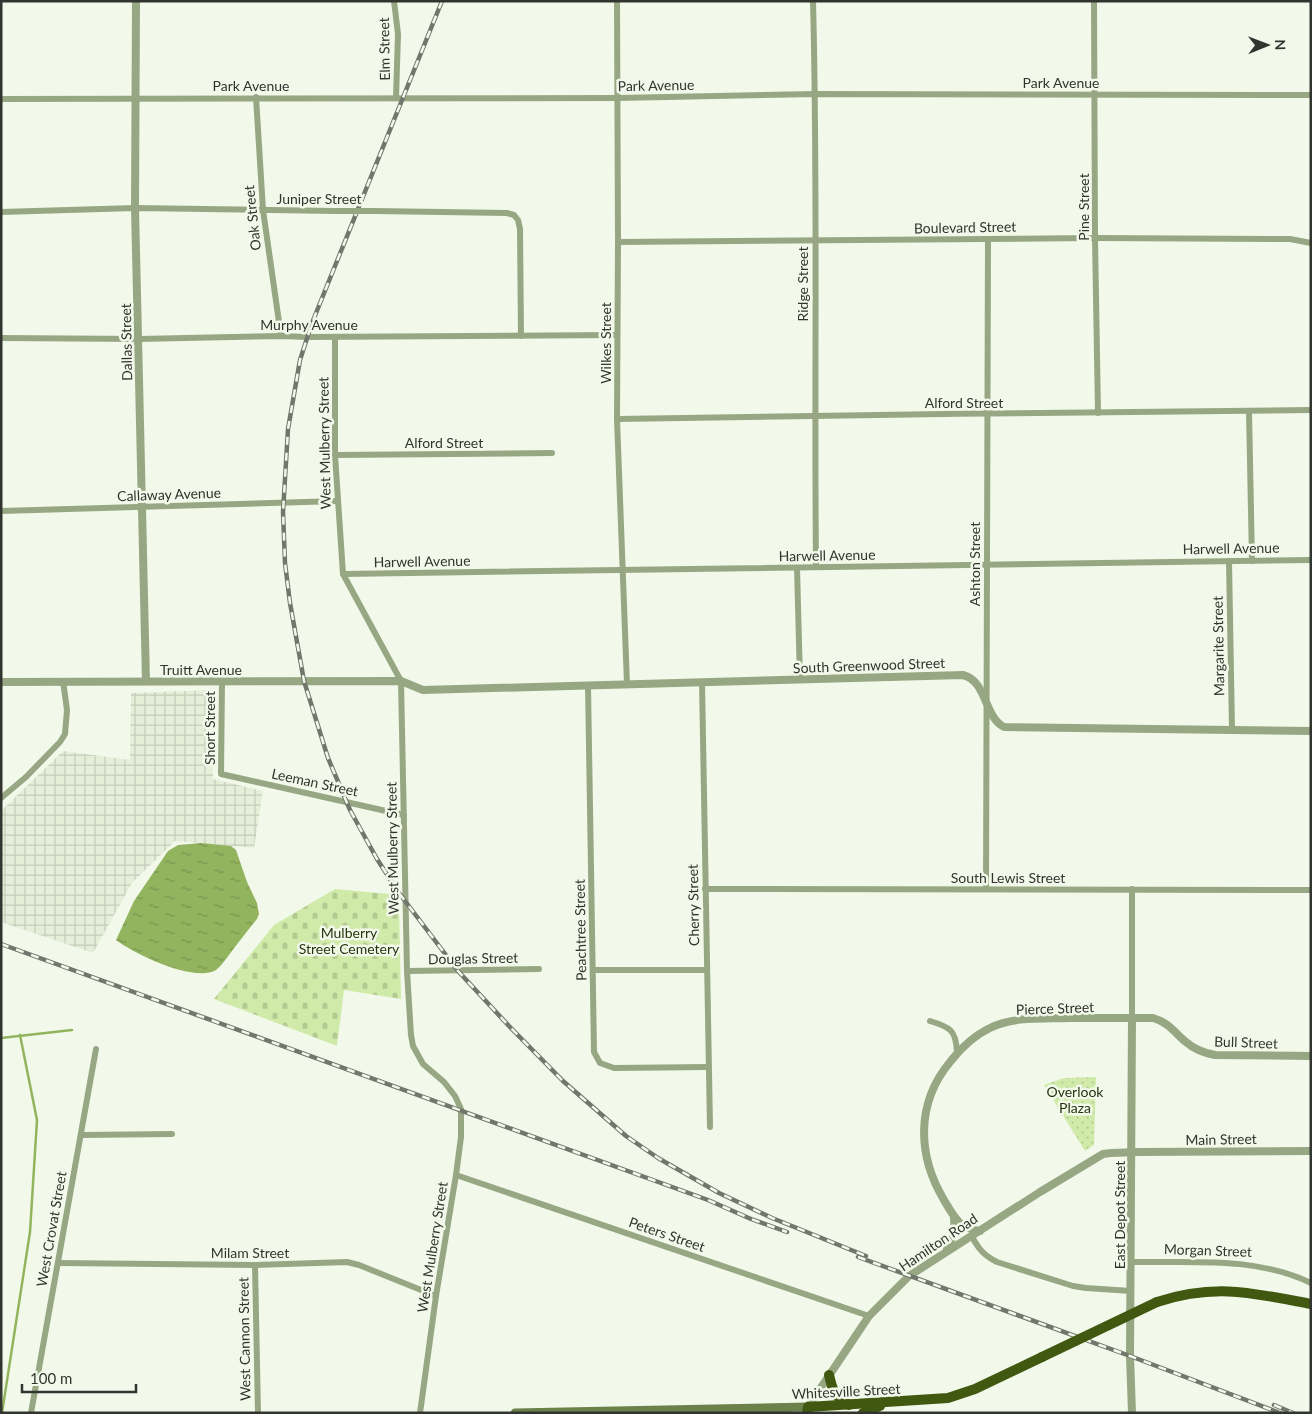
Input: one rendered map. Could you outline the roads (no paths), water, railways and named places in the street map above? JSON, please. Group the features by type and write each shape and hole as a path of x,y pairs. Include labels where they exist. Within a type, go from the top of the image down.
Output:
{"highway":[{"name":"Whitesville Street","path":"807,1410 948,1398 975,1389 1170,1297 1224,1290 1311,1304"},
{"path":"829,1375 834,1394 849,1405"},
{"path":"863,1413 890,1402"}],"main road":[{"name":"Whitesville Street","path":"515,1413 807,1410"}],"street":[{"name":"Dallas Street","path":"136,1 135,208 146,682"},
{"name":"Elm Street","path":"394,1 398,34 396,98"},
{"name":"Wilkes Street","path":"617,1 617,419 626,684"},
{"name":"Ridge Street","path":"813,1 816,94 816,567"},
{"name":"Pine Street","path":"1094,1 1098,413"},
{"name":"Park Avenue","path":"1,99 618,98 816,94 1311,95"},
{"name":"Oak Street","path":"256,98 263,210 281,336"},
{"name":"Juniper Street","path":"1,212 135,208 507,213 514,215 518,220 521,238 521,336"},
{"name":"Boulevard Street","path":"618,242 1095,238 1290,239 1311,243"},
{"name":"Ashton Street","path":"986,889 988,239"},
{"name":"Murphy Avenue","path":"1,338 139,339 281,336 617,335"},
{"name":"West Mulberry Street","path":"335,337 335,455 343,574 401,681 407,971 411,1035 413,1046 423,1064 444,1082 455,1096 460,1109 461,1136 456,1175 436,1296 420,1413"},
{"name":"Alford Street","path":"617,419 1311,410"},
{"path":"1249,411 1252,561"},
{"name":"Alford Street","path":"335,455 552,453"},
{"name":"Callaway Avenue","path":"1,511 338,500"},
{"name":"Harwell Avenue","path":"343,574 1311,560"},
{"name":"Margarite Street","path":"1229,561 1232,730"},
{"path":"797,568 800,680"},
{"name":"South Greenwood Street","path":"401,681 423,690 963,676 969,677 975,683 997,722 1006,728 1311,731"},
{"path":"1,798 26,777 60,742 65,734 67,710 63,681"},
{"name":"Truitt Avenue","path":"1,682 401,681"},
{"name":"Short Street","path":"221,774 222,682"},
{"name":"Cherry Street","path":"702,682 710,1128"},
{"name":"Peachtree Street","path":"588,685 594,1052 600,1063 614,1068 708,1067"},
{"name":"Leeman Street","path":"221,774 404,815"},
{"name":"South Lewis Street","path":"705,889 1311,890"},
{"path":"1132,889 1132,1018"},
{"name":"Douglas Street","path":"407,971 539,969"},
{"path":"593,970 707,970"},
{"name":"Pierce Street","path":"954,1216 942,1198 931,1175 924,1137 926,1109 933,1088 957,1052 984,1032 1003,1023 1043,1019 1132,1018"},
{"name":"Bull Street","path":"1132,1018 1162,1020 1186,1043 1206,1054 1311,1056"},
{"name":"East Depot Street","path":"1132,1018 1132,1413"},
{"path":"930,1022 945,1026 952,1032 956,1039 957,1052"},
{"name":"West Crovat Street","path":"31,1413 96,1049"},
{"path":"81,1135 172,1134"},
{"name":"Main Street","path":"1132,1152 1311,1151"},
{"name":"Hamilton Road","path":"807,1410 869,1316 909,1276 1103,1154 1132,1152"},
{"name":"Peters Street","path":"456,1175 869,1316"},
{"path":"954,1216 963,1226 980,1230"},
{"path":"944,1253 949,1247 955,1232 954,1216"},
{"path":"970,1236 987,1257 997,1262 1073,1286 1131,1291"},
{"name":"Milam Street","path":"58,1263 255,1265 347,1262 436,1296"},
{"name":"Morgan Street","path":"1131,1262 1250,1264 1299,1277 1311,1283"},
{"name":"West Cannon Street","path":"255,1265 258,1413"}],"water":[{"path":"201,843 231,846 236,850 247,882 257,903 259,914 216,970 206,973 194,973 150,959 116,940 134,901 168,851 178,845"}],"waterway":[{"path":"1,1038 72,1030"},
{"path":"2,1413 30,1232 37,1120 20,1035"}],"railway":[{"path":"442,1 312,323 300,360 288,429 283,512 285,563 304,681 328,758 350,810 377,859 399,893 458,971 563,1081 626,1136 658,1158 719,1193 772,1218 866,1256"},
{"path":"1,944 708,1200 787,1232"},
{"path":"858,1257 1280,1413"},
{"path":"1274,1405 1293,1413"}],"park label":[{"name":"Mulberry Street Cemetery","path":"349,940"},
{"name":"Overlook Plaza","path":"1075,1100"}]}
